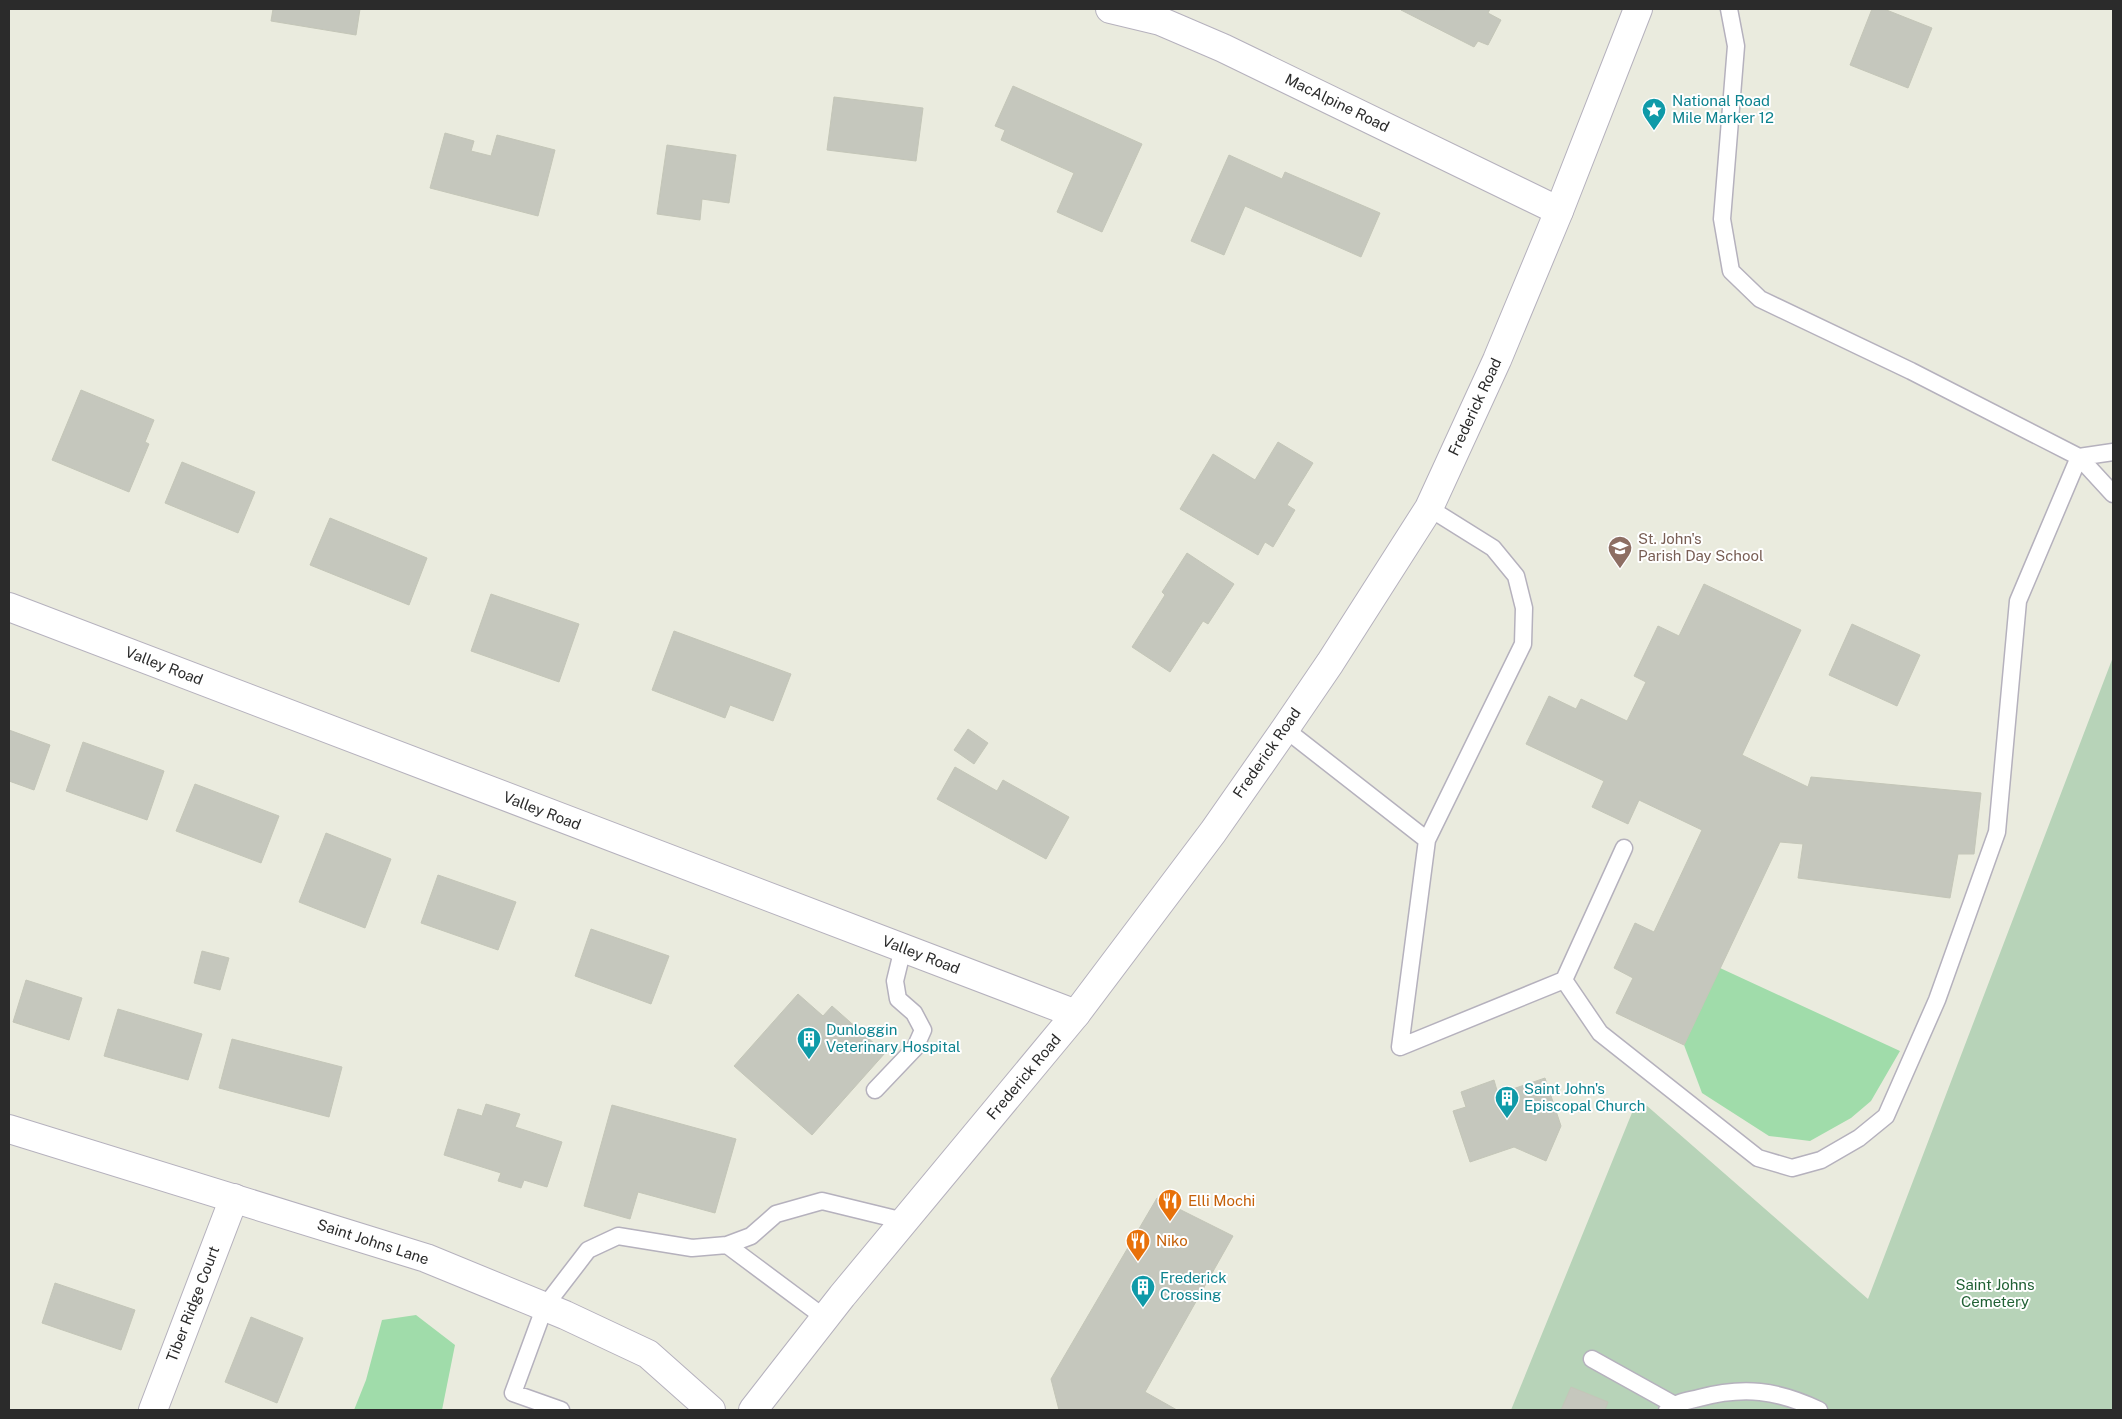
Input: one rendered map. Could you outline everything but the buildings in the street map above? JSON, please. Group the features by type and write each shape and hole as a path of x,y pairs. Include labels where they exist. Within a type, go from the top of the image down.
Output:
{"street":[{"name":"MacAlpine Road","path":"1110,9 1160,21 1223,48 1559,211"},
{"name":"Frederick Road","path":"753,1410 904,1221 1076,1014 1212,832 1285,729 1330,663 1429,508 1497,360 1559,211 1638,9"},
{"name":"Valley Road","path":"9,607 1076,1014"},
{"name":"Saint Johns Lane","path":"9,1129 426,1258 545,1306 648,1354 711,1410"},
{"name":"Tiber Ridge Court","path":"153,1410 234,1198"}],"lane":[{"path":"1730,9 1736,46 1722,219 1732,271 1760,300 1911,371 2079,458 2113,494"},
{"path":"2079,458 2113,452"},
{"path":"1564,980 1600,1033 1758,1158 1792,1168 1821,1160 1859,1138 1886,1116 1936,1000 1997,832 2018,601 2079,458"},
{"path":"1429,508 1493,548 1516,576 1524,608 1523,644 1426,840 1400,1047 1564,980 1624,848"},
{"path":"1285,729 1426,840"},
{"path":"875,1090 915,1048 923,1030 914,1013 898,999 895,981 903,948"},
{"path":"561,1410 513,1393 545,1306 588,1250 618,1236 692,1248 727,1245 751,1236 776,1214 822,1202 904,1221"},
{"path":"727,1245 825,1318"},
{"path":"1592,1359 1670,1407 1716,1393 1756,1390 1800,1401 1819,1410"}],"green space":[{"name":"Saint Johns Cemetery","path":"2113,657 2113,1410 1511,1410 1638,1098 1868,1299"},
{"path":"1720,968 1900,1051 1871,1101 1851,1118 1810,1141 1769,1136 1702,1093 1684,1045"},
{"path":"416,1315 455,1345 442,1410 354,1410 366,1380 382,1320"}],"place":[{"name":"National Road Mile Marker 12","path":"1654,131"},
{"name":"St. John's Parish Day School","path":"1620,569"},
{"name":"Dunloggin Veterinary Hospital","path":"809,1060"},
{"name":"Saint John's Episcopal Church","path":"1507,1119"},
{"name":"Elli Mochi","path":"1170,1222"},
{"name":"Niko","path":"1138,1262"},
{"name":"Frederick Crossing","path":"1143,1308"}]}
